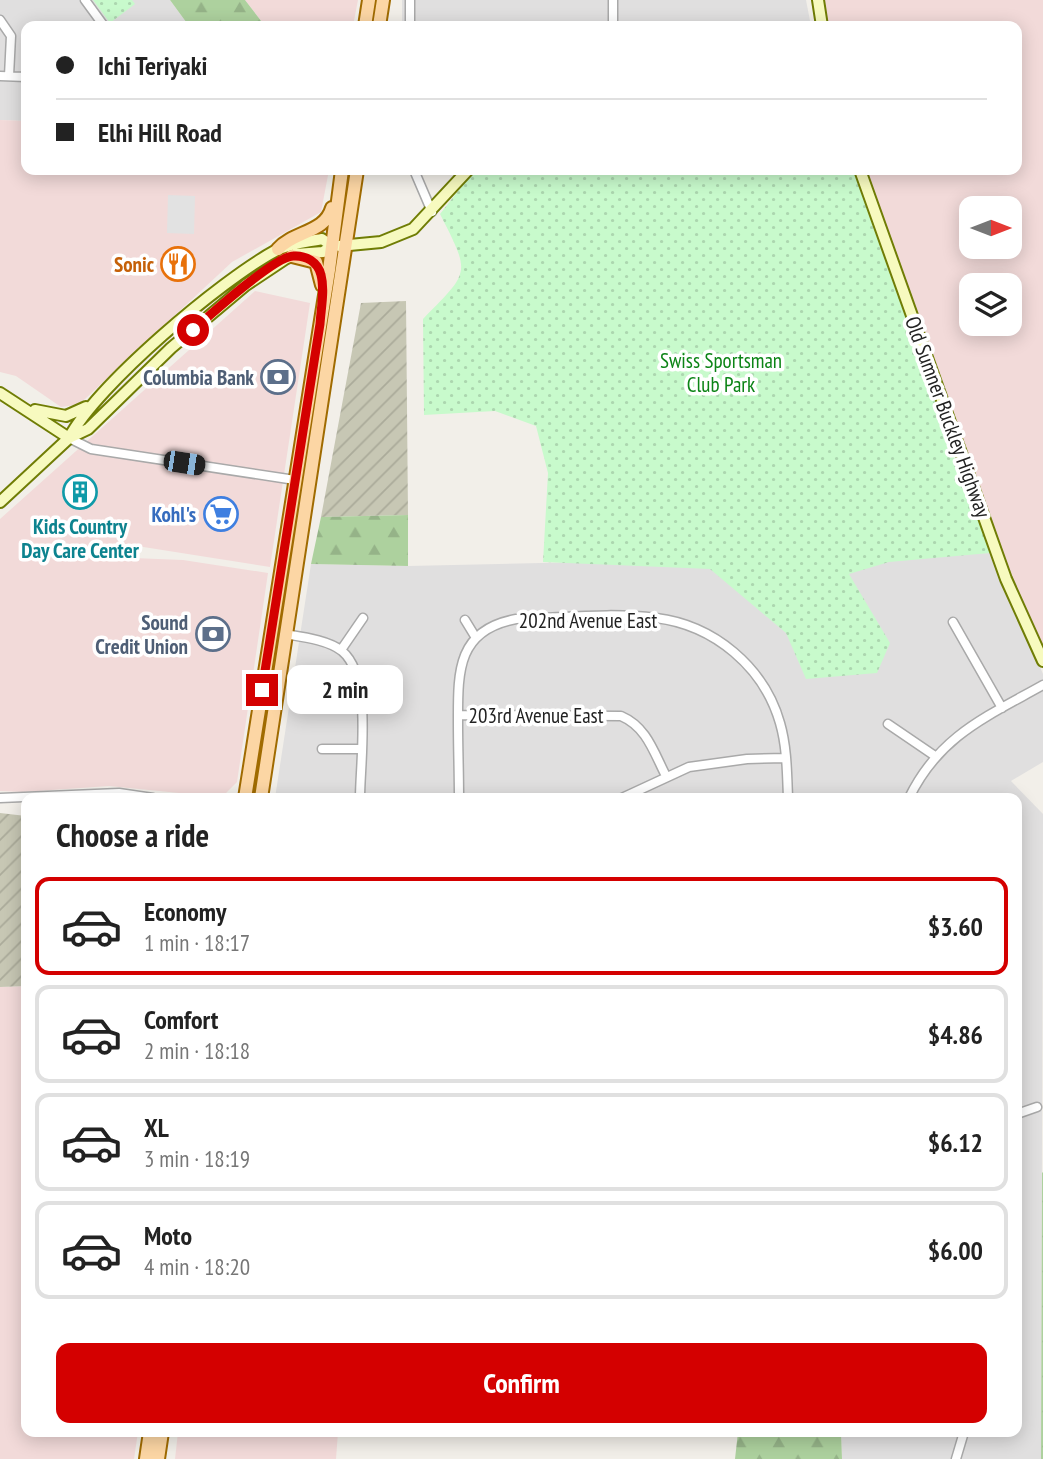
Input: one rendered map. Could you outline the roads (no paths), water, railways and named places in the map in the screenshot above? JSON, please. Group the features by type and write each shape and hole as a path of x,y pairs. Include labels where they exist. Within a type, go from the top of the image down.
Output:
{"main road":[{"path":"366,21 369,0"},
{"path":"380,21 383,0"},
{"path":"818,0 821,21"},
{"path":"69,438 79,419 179,323 285,242 328,219 340,175"},
{"path":"262,793 339,246 341,175"},
{"path":"247,793 320,324 356,175"},
{"path":"0,502 69,438 88,429 171,348 246,285 292,256 396,237 413,229 432,212 464,175"},
{"name":"Old Sumner Buckley Highway","path":"862,175 1006,579 1043,661"},
{"path":"278,249 323,239 339,246"},
{"path":"292,256 316,262 321,274 320,324"},
{"path":"0,393 69,438"},
{"path":"26,408 66,416 95,403"},
{"path":"146,1459 149,1437"},
{"path":"158,1459 161,1437"}],"street":[{"path":"85,0 100,21"},
{"path":"410,0 410,21"},
{"path":"613,0 614,21"},
{"path":"0,20 11,36 4,76"},
{"path":"416,175 432,212"},
{"path":"69,438 91,449 295,480"},
{"path":"341,650 363,618"},
{"name":"202nd Avenue East","path":"476,638 499,622 516,618 657,618 691,626 712,636 753,670 776,712 786,758"},
{"path":"459,793 459,670 467,650 476,638 465,620"},
{"path":"953,622 1002,708"},
{"path":"285,634 341,650 360,687 360,793"},
{"path":"912,793 935,756 956,735 1043,685"},
{"name":"203rd Avenue East","path":"458,715 621,716 635,724 646,736 666,776"},
{"path":"888,723 935,756"},
{"path":"322,749 360,749"},
{"path":"632,793 689,767 786,758 788,793"},
{"path":"0,798 21,797"},
{"path":"1022,1112 1037,1107"},
{"path":"956,1459 963,1437"}],"place":[{"name":"Sonic","path":"178,264"},
{"name":"Columbia Bank","path":"278,377"},
{"name":"Kids Country Day Care Center","path":"80,492"},
{"name":"Kohl's","path":"221,514"},
{"name":"Sound Credit Union","path":"213,634"}],"park label":[{"name":"Swiss Sportsman Club Park","path":"721,372"}]}
